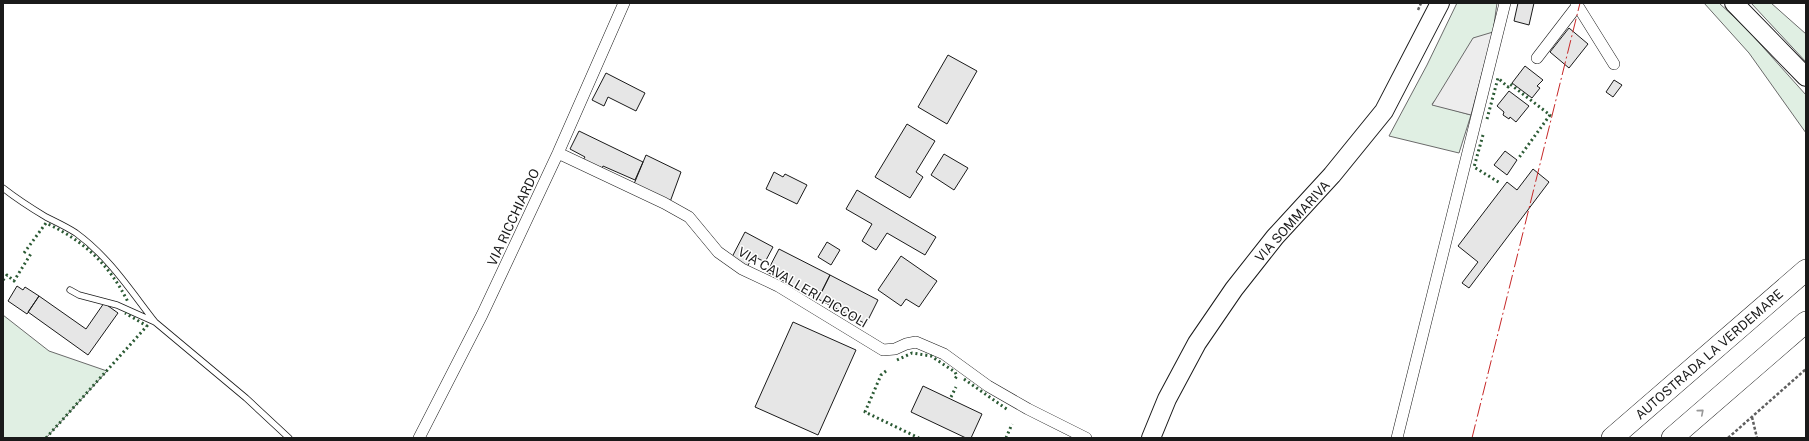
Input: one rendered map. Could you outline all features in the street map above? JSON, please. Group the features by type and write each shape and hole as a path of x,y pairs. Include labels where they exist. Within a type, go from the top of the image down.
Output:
{"highway":[{"name":"AUTOSTRADA LA VERDEMARE","path":"1612,438 1806,270"},
{"path":"1672,438 1806,322"}],"main road":[{"path":"1734,3 1806,77"},
{"name":"VIA SOMMARIVA","path":"1151,438 1167,399 1197,343 1234,289 1275,237 1332,176 1384,111 1439,4"}],"street":[{"name":"VIA RICCHIARDO","path":"419,438 482,315 558,153 624,3"},
{"path":"1397,438 1505,3"},
{"path":"1537,58 1576,5 1614,64"},
{"name":"VIA CAVALLERI PICCOLI","path":"558,153 664,202 689,217 718,252 742,269 778,286 883,350 896,349 906,344 916,342 944,354 988,386 1028,409 1086,438"}],"lane":[{"path":"3,188 35,211 75,232 100,253 116,269 128,288 155,322 246,398 289,438"},
{"path":"70,290 117,305 155,322"}],"path":[{"path":"1728,438 1806,369"},
{"path":"1752,417 1757,438"}],"green space":[{"path":"1457,3 1497,3 1493,32 1432,104 1471,115 1459,153 1389,136 1427,65"},
{"path":"1704,3 1719,3 1745,27 1806,95 1806,133 1749,53"},
{"path":"1751,3 1771,3 1806,34 1806,62"},
{"path":"3,315 49,351 107,371 46,438 3,438"}],"shaded area":[{"path":"1493,32 1471,115 1432,105 1473,38"}],"building":[{"path":"1518,3 1534,3 1529,25 1514,21"},
{"path":"1569,28 1588,44 1569,68 1550,52"},
{"path":"948,55 977,71 947,124 918,107"},
{"path":"1525,66 1543,80 1537,86 1540,88 1532,98 1512,83"},
{"path":"606,73 645,93 636,111 608,97 604,106 592,100"},
{"path":"1614,80 1622,85 1613,97 1606,92"},
{"path":"1509,91 1529,106 1516,122 1510,117 1509,119 1503,115 1504,112 1497,106"},
{"path":"907,124 935,141 916,172 923,177 910,198 875,177"},
{"path":"579,131 643,162 635,180 603,166 602,168 583,160 585,157 570,149"},
{"path":"1505,151 1517,160 1507,175 1494,165"},
{"path":"944,154 968,168 954,190 931,175"},
{"path":"646,155 681,172 670,202 634,184"},
{"path":"1533,169 1549,182 1469,288 1462,283 1478,262 1458,246 1507,182 1517,190"},
{"path":"774,172 783,177 785,174 807,185 797,204 766,189"},
{"path":"857,190 936,237 925,255 887,233 876,250 862,241 872,224 846,209"},
{"path":"745,232 773,247 765,262 753,256 747,267 731,259"},
{"path":"827,242 840,250 831,265 818,257"},
{"path":"779,249 830,275 818,299 767,272"},
{"path":"901,256 937,281 919,307 906,299 901,306 878,290"},
{"path":"830,275 878,300 866,324 818,299"},
{"path":"17,286 23,290 25,287 39,296 27,314 8,301"},
{"path":"39,296 86,329 104,303 118,313 88,355 28,312"},
{"path":"793,322 856,350 818,435 755,407"},
{"path":"923,386 982,414 971,438 966,438 911,412"}],"hedge":[{"path":"1487,119 1498,78 1508,87 1510,84 1550,115 1518,159"},
{"path":"1483,135 1474,167 1500,183"},
{"path":"24,253 46,223 60,230 84,246 94,255 113,276 128,302"},
{"path":"3,280 7,275 14,281 32,252"},
{"path":"46,438 147,326 125,313"},
{"path":"897,360 912,353 931,356 955,372 957,376 954,380"},
{"path":"886,371 881,375 865,412 919,438"},
{"path":"964,379 1008,410"},
{"path":"951,397 956,387"},
{"path":"1006,438 1012,424"}],"power":[{"path":"1472,438 1580,3"}]}
